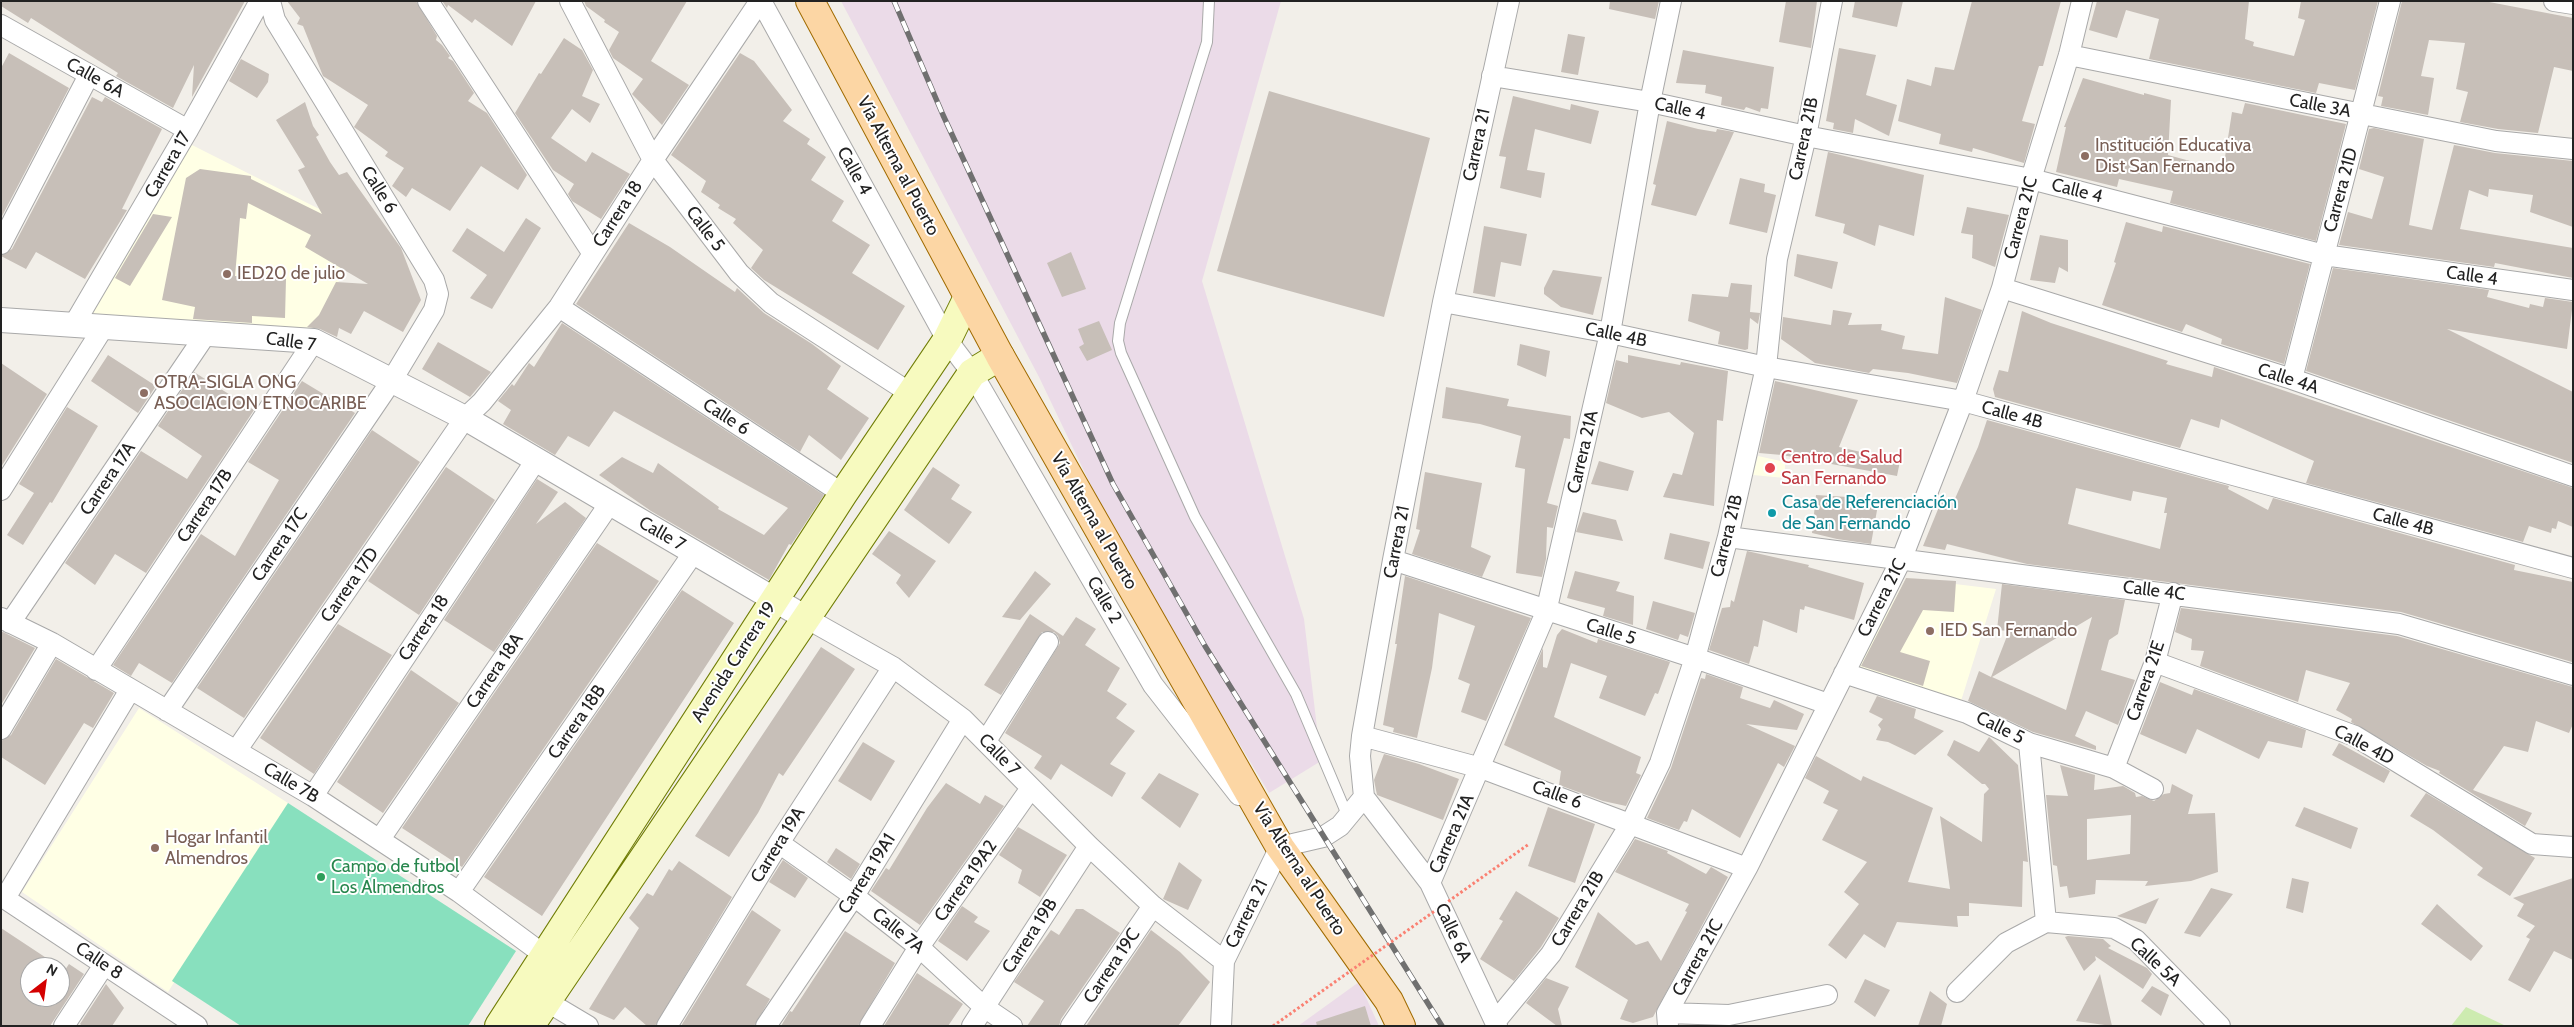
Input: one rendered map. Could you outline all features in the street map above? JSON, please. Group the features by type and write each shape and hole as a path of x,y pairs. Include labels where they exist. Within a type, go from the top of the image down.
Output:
{"main road":[{"name":"Vía Alterna al Puerto","path":"810,1 1000,356 1280,847 1389,1001 1401,1026"},
{"name":"Avenida Carrera 19","path":"499,1026 843,494 947,340 968,297"},
{"name":"Avenida Carrera 19","path":"530,1026 565,971 972,373 1000,356"}],"street":[{"name":"Carrera 17","path":"73,326 188,130 260,1"},
{"name":"Calle 6","path":"270,1 275,20 434,280 438,294 434,310 392,380"},
{"path":"428,1 593,254"},
{"name":"Calle 5","path":"570,1 653,160 739,273 770,303 910,393"},
{"name":"Carrera 18","path":"465,418 482,402 559,308 653,160 760,1"},
{"name":"Calle 4","path":"760,1 947,340"},
{"name":"Carrera 21","path":"1364,797 1360,756 1362,736 1393,560 1443,302 1509,1"},
{"name":"Carrera 21A","path":"1430,883 1481,768 1546,612 1610,333 1650,102 1671,1"},
{"name":"Carrera 21B","path":"1496,1024 1551,954 1631,823 1660,763 1695,658 1728,537 1766,367 1777,259 1806,136 1832,1"},
{"name":"Carrera 21C","path":"1668,1020 1747,868 1902,558 1963,401 2002,288 2031,180 2069,55 2082,1"},
{"name":"Carrera 21D","path":"2292,379 2390,1"},
{"path":"2554,1 2573,4"},
{"name":"Calle 6A","path":"2,28 188,130"},
{"name":"Calle 3A","path":"2069,55 2496,141 2573,150"},
{"path":"1,244 89,75"},
{"name":"Calle 4","path":"1492,76 1650,102 1806,136 2031,180 2324,255 2573,290"},
{"name":"Calle 4A","path":"2002,288 2292,379 2573,476"},
{"name":"Calle 4B","path":"1443,302 1610,333 1766,367 1963,401 2573,568"},
{"name":"Calle 6","path":"559,308 843,494"},
{"name":"Calle 7","path":"3,324 73,326 314,341 465,418 774,600 892,666 963,719 1089,846 1153,906 1224,961"},
{"path":"1,490 103,328"},
{"name":"Carrera 17A","path":"6,621 206,334"},
{"name":"Calle 2","path":"947,340 972,373 1153,685 1280,847"},
{"name":"Carrera 17B","path":"96,670 314,341"},
{"name":"Carrera 17C","path":"167,711 392,380"},
{"name":"Carrera 17D","path":"236,751 465,418"},
{"name":"Carrera 18","path":"313,796 536,460"},
{"name":"Carrera 18A","path":"380,839 610,503"},
{"name":"Calle 4C","path":"1728,537 2173,593 2399,624 2573,676"},
{"name":"Carrera 18B","path":"459,892 694,552"},
{"name":"Calle 5","path":"1393,560 1546,612 1695,658 1828,704"},
{"name":"Carrera 21E","path":"2114,768 2155,662 2173,593"},
{"name":"Calle 7B","path":"6,621 52,643 313,796 459,892 565,971"},
{"path":"986,741 1048,642"},
{"path":"1,729 52,643"},
{"name":"Calle 4D","path":"2155,662 2355,736 2532,844 2573,847"},
{"name":"Carrera 19A","path":"667,1026 779,843 892,666"},
{"name":"Calle 5","path":"1844,674 1967,712 2029,743 2114,768 2153,789"},
{"path":"3,897 130,690"},
{"name":"Carrera 19A1","path":"766,1026 854,896 963,719"},
{"name":"Calle 6","path":"1362,736 1481,768 1747,868"},
{"path":"1957,992 2006,943 2046,922 2029,743"},
{"name":"Carrera 19A2","path":"870,1026 919,947 1031,788"},
{"name":"Calle 6A","path":"1364,797 1430,883 1496,1024"},
{"path":"1280,847 1323,837 1340,826 1364,797"},
{"name":"Calle 7A","path":"779,843 854,896 919,947 984,1007 1012,1026"},
{"name":"Carrera 19B","path":"972,1026 1089,846"},
{"name":"Carrera 21","path":"1221,1026 1224,961 1280,847"},
{"name":"Calle 8","path":"3,897 197,1026"},
{"name":"Carrera 19C","path":"1071,1026 1153,906"},
{"name":"Calle 5A","path":"2046,922 2114,928 2136,940 2220,1026"},
{"path":"64,1026 104,965"},
{"name":"Carrera 21C","path":"1668,1020 1729,1014 1827,995"},
{"path":"546,1001 588,1026"}],"lane":[{"path":"1209,1 1207,42 1120,323 1118,341 1121,353 1196,516 1296,694 1348,817"}],"path":[{"path":"1273,1026 1529,844"}],"shaded area":[{"path":"841,1 1281,1 1202,281 1304,619 1321,761 1269,793 1120,546 1039,377"},
{"name":"IED20 de julio","path":"190,144 363,231 312,337 86,317"},
{"name":"Centro de Salud San Fernando","path":"1758,456 1785,462 1785,478 1753,475"},
{"name":"IED San Fernando","path":"1906,578 1996,589 1961,701 1855,672"},
{"name":"Hogar Infantil Almendros","path":"139,708 288,803 168,992 22,892"},
{"path":"1359,982 1379,1026 1298,1026"}],"green space":[{"name":"Campo de futbol Los Almendros","path":"288,803 516,951 468,1026 241,1026 172,981"},
{"path":"2466,1007 2506,1026 2451,1026"}],"building":[{"path":"1,1 245,1 192,97 194,65 173,108 116,76 118,73 31,18 28,23 1,6"},
{"path":"287,1 416,1 437,36 436,40 450,56 448,58 453,61 474,93 468,101 487,113 527,175 518,190 481,166 450,211 412,188 406,197 392,186 404,168 385,156 388,152 354,127 368,105 323,76 303,26 297,24 300,18"},
{"path":"442,1 536,1 512,46 475,19 472,23 448,5 447,8"},
{"path":"584,1 687,1 651,61 689,85 662,125 632,94 643,79 613,58 609,50 619,32 604,22 605,20 586,6"},
{"path":"1610,1 1659,1 1655,19 1609,9"},
{"path":"1786,1 1817,1 1811,48 1779,42"},
{"path":"1855,1 1903,1 1897,27 1852,17"},
{"path":"1972,1 2061,1 2043,66 2039,66 2022,121 2035,124 2024,163 1973,148 1972,152 1939,144 1941,134 1898,121 1907,79 1931,86 1935,67 1954,70"},
{"path":"2097,1 2249,1 2245,39 2254,42 2253,46 2294,56 2305,20 2298,18 2301,1 2378,1 2355,90 2319,83 2316,93 2149,59 2159,19 2126,10 2117,38 2089,30"},
{"path":"2402,1 2484,1 2573,18 2573,71 2554,67 2538,133 2498,129 2460,122 2468,92 2456,89 2465,43 2429,40 2421,76 2434,78 2428,115 2381,106 2383,97 2378,96"},
{"path":"1568,34 1585,37 1578,75 1561,72"},
{"path":"564,38 582,50 593,70 582,96 600,104 590,123 572,109 551,138 586,162 592,152 630,174 601,219 572,201 568,194 574,184 553,170 515,113 539,73 541,74"},
{"path":"1839,48 1876,55 1866,95 1897,105 1889,136 1855,119 1853,133 1833,129 1834,123 1826,121"},
{"path":"1683,50 1774,67 1768,109 1761,108 1760,112 1746,107 1744,110 1721,105 1722,97 1705,93 1706,85 1676,83"},
{"path":"9,53 69,88 1,218 1,68"},
{"path":"740,53 754,61 792,110 783,121 810,139 807,144 826,157 811,180 844,201 832,221 870,245 852,273 905,306 878,350 764,280 751,268 763,250 733,223 736,219 718,208 720,205 701,192 706,181 671,155"},
{"path":"241,59 269,74 268,82 257,98 229,81"},
{"path":"2083,78 2144,95 2144,93 2171,100 2168,155 2223,170 2232,112 2242,114 2245,103 2346,124 2316,241 2170,203 2173,191 2119,179 2117,187 2056,172 2066,127 2064,127"},
{"path":"1269,91 1430,138 1384,317 1217,271"},
{"path":"1513,96 1570,110 1571,104 1599,111 1591,144 1535,129 1527,170 1545,173 1541,198 1500,188 1506,157 1499,156"},
{"path":"92,97 102,102 105,97 162,129 122,209 127,210 85,279 36,252 26,269 1,256 12,249"},
{"path":"305,102 313,126 319,135 316,137 330,162 339,175 347,172 401,248 421,300 403,332 364,311 351,334 339,328 337,337 320,329 307,327 319,315 336,282 368,284 305,247 311,235 248,203 246,219 240,218 235,276 286,279 285,318 252,316 252,323 193,319 195,307 162,300 186,178 200,169 251,176 251,179 322,214 298,170 305,167 276,120"},
{"path":"1667,121 1716,132 1717,129 1734,132 1696,216 1651,205 1656,185 1653,184"},
{"path":"2374,128 2424,139 2409,225 2432,230 2454,145 2495,153 2573,161 2573,227 2530,212 2533,195 2489,189 2488,197 2469,190 2460,229 2573,248 2573,278 2495,263 2494,267 2339,245 2348,212 2372,219 2384,177 2359,169 2369,129"},
{"path":"1828,152 1924,175 1914,236 1879,225 1875,246 1843,233 1845,224 1815,216"},
{"path":"1740,178 1765,184 1764,192 1776,195 1767,233 1729,224"},
{"path":"1967,207 2009,215 1995,267 1972,258 1973,235 1961,233"},
{"path":"153,214 172,217 130,286 115,278"},
{"path":"526,218 541,228 492,309 470,298 487,275 452,251 467,228 504,252"},
{"path":"2126,222 2162,232 2163,226 2310,264 2284,364 2221,344 2222,339 2186,324 2182,332 2102,305 2116,263 2114,262"},
{"path":"629,223 670,247 735,292 737,288 764,313 812,344 841,366 827,389 869,418 841,460 809,435 800,452 576,304"},
{"path":"1484,226 1527,234 1521,266 1501,262 1495,297 1473,293"},
{"path":"2040,235 2068,240 2068,272 2059,267 2055,283 2030,280"},
{"path":"1071,252 1086,289 1062,297 1047,263"},
{"path":"1797,254 1838,262 1832,289 1794,276"},
{"path":"2333,268 2489,290 2487,297 2529,308 2530,304 2543,307 2545,298 2573,302 2567,349 2447,329 2573,392 2573,463 2306,371"},
{"path":"1553,270 1602,277 1593,315 1561,307 1544,294 1544,288"},
{"path":"1731,283 1752,285 1750,312 1760,313 1758,324 1750,318 1748,349 1745,350 1718,344 1720,332 1688,321 1692,294 1728,297"},
{"path":"1945,297 1982,310 1957,383 1908,373 1873,369 1869,373 1815,363 1781,339 1783,317 1831,325 1833,310 1852,313 1848,325 1882,324 1881,330 1905,336 1902,349 1938,354"},
{"path":"2022,311 2051,323 2168,361 2166,364 2212,377 2214,367 2573,488 2573,527 2558,521 2556,529 2552,528 2551,533 2529,526 2523,542 2306,483 2314,461 2221,419 2219,428 2191,419 2180,448 1995,397 1993,389 1999,370 2008,372"},
{"path":"1099,321 1112,350 1087,361 1079,347 1084,344 1078,329"},
{"path":"562,323 824,495 791,545 789,544 769,580 651,511 599,475 622,457 653,473 658,463 719,507 718,509 764,535 788,508 614,411 589,447 568,436 555,455 503,424 511,410 498,401 512,384 514,386 529,363 534,367"},
{"path":"438,342 491,372 470,397 422,369"},
{"path":"1520,344 1550,351 1546,377 1517,365"},
{"path":"108,355 156,386 138,413 91,381"},
{"path":"1628,355 1680,365 1681,362 1728,371 1723,421 1717,420 1714,506 1663,497 1673,473 1682,475 1694,433 1669,412 1642,418 1606,403 1616,360 1628,363"},
{"path":"1,363 47,394 1,467"},
{"path":"194,372 254,410 146,573 115,554 95,585 65,563 141,451 187,479 202,456 158,426"},
{"path":"302,381 355,413 172,683 139,663 131,676 113,665 201,534 235,556 279,480 248,462"},
{"path":"1775,381 1858,400 1839,447 1900,461 1897,476 1782,455 1759,453"},
{"path":"1446,387 1509,399 1507,406 1571,416 1570,439 1564,438 1547,503 1558,506 1553,528 1547,527 1546,559 1542,577 1516,573 1525,469 1515,467 1521,436 1480,424 1442,418"},
{"path":"67,407 98,426 52,503 50,502 23,545 7,535 34,493 19,484"},
{"path":"1987,420 2229,486 2228,489 2268,510 2273,498 2515,565 2514,570 2573,582 2572,662 2401,612 2027,564 1947,544 1945,550 1923,546 1943,497 1953,503 1978,447","holes":["2076,488 2131,501 2133,491 2167,498 2164,513 2167,513 2160,549 2068,524"]},
{"path":"372,430 420,462 244,718 197,688"},
{"path":"1599,461 1634,471 1628,491 1591,484"},
{"path":"446,467 495,500 419,615 368,581"},
{"path":"933,467 960,485 951,499 972,512 949,544 904,510"},
{"path":"1425,472 1482,483 1471,547 1491,556 1482,577 1412,554 1420,530 1416,529"},
{"path":"537,479 558,492 536,524 565,502 586,518 494,652 444,620"},
{"path":"1816,495 1879,499 1871,544 1812,533"},
{"path":"1583,512 1616,520 1623,541 1576,532"},
{"path":"889,531 936,561 909,598 896,583 901,575 872,554"},
{"path":"1670,533 1710,542 1703,569 1664,559"},
{"path":"597,543 659,581 462,867 402,828"},
{"path":"1747,551 1809,565 1808,567 1864,583 1854,620 1805,606 1804,610 1800,609 1797,633 1763,620 1758,647 1754,646 1749,664 1709,650 1722,608 1730,607 1731,600 1734,602"},
{"path":"1035,571 1051,584 1020,620 1002,617"},
{"path":"1575,571 1620,582 1616,591 1634,596 1633,625 1603,616 1605,608 1567,598"},
{"path":"1405,576 1531,618 1486,721 1461,712 1470,684 1458,679 1475,626 1439,613 1432,668 1417,738 1393,732 1394,728 1383,725 1397,644 1395,644"},
{"path":"1906,578 1956,581 1954,612 1923,610 1900,652 1930,661 1923,686 1861,666"},
{"path":"2002,584 2125,600 2118,634 2109,640 2101,670 2135,680 2118,725 2086,711 2075,736 2096,746 2096,750 2033,732 1968,701 1979,671 1991,677 2009,631 1997,630","holes":["2092,617 2066,710 1992,677"]},
{"path":"682,590 734,623 542,916 484,877"},
{"path":"1653,601 1695,613 1688,637 1680,634 1678,640 1646,629"},
{"path":"2181,608 2397,636 2573,687 2573,724 2569,733 2536,721 2528,752 2504,746 2473,790 2532,813 2525,826 2439,773 2440,771 2427,766 2351,722 2352,719 2336,710 2350,683 2306,670 2298,702 2200,666 2204,651 2191,650 2192,639 2175,632"},
{"path":"1030,614 1063,636 1076,617 1096,629 1085,645 1120,668 1107,691 1127,704 1116,718 1135,731 1110,764 1126,773 1112,797 1061,764 1051,780 1034,768 1042,756 1005,733 1060,643 1058,636 1054,632 1042,632 1001,695 984,685"},
{"path":"338,624 392,655 314,774 260,738"},
{"path":"1562,629 1597,643 1598,639 1670,662 1658,694 1655,693 1645,716 1599,698 1607,676 1571,663 1554,717 1641,757 1636,773 1641,775 1626,806 1603,801 1559,785 1561,771 1504,745 1543,648 1543,667 1547,668 1557,635"},
{"path":"1,631 35,648 1,705"},
{"path":"821,647 855,669 783,776 779,773 758,813 729,857 695,836"},
{"path":"56,659 114,693 93,728 84,723 45,785 1,757 1,741 11,735"},
{"path":"411,670 459,703 383,813 337,782"},
{"path":"1706,674 1743,687 1740,698 1770,708 1774,700 1804,714 1797,730 1746,724 1795,746 1784,767 1778,763 1740,838 1692,809 1687,822 1684,821 1679,830 1647,818 1671,768 1701,678 1705,679"},
{"path":"2160,682 2192,695 2194,689 2306,730 2302,748 2268,741 2259,759 2197,729 2186,754 2140,734"},
{"path":"1877,696 1916,709 1914,718 1944,731 1915,755 1888,742 1876,740 1881,729 1878,725 1883,719 1869,712"},
{"path":"1989,737 2018,765 2028,862 2023,861 2022,907 1969,903 1969,916 1957,916 1958,927 1897,922 1885,948 1864,934 1846,959 1828,945 1859,904 1844,892 1867,862 1822,840 1838,810 1823,803 1829,791 1805,778 1816,756 1861,781 1863,776 1933,808 1908,882 1950,889 1940,816 1982,842 1984,794 1989,789 1947,755 1954,740 1979,752"},
{"path":"863,742 895,761 871,801 838,781"},
{"path":"2339,743 2390,771 2384,783 2332,755"},
{"path":"1384,754 1419,764 1459,779 1443,820 1377,795 1374,780"},
{"path":"2060,765 2095,775 2094,790 2123,786 2135,793 2136,797 2142,796 2154,801 2164,794 2170,793 2172,784 2193,795 2188,814 2215,813 2218,872 2191,881 2145,886 2148,881 2096,880 2095,894 2069,898 2067,886 2060,887 2057,866 2053,865 2046,795 2068,796","holes":["2131,815 2130,854 2087,860 2087,819"]},
{"path":"1159,773 1199,794 1180,828 1141,798"},
{"path":"946,783 980,804 985,795 1004,806 920,925 871,891 886,868 889,870 927,808"},
{"path":"2426,793 2535,858 2510,896 2477,875 2483,868 2433,830 2410,816"},
{"path":"1548,807 1595,824 1575,883 1528,866"},
{"path":"2304,807 2358,828 2351,849 2295,826"},
{"path":"1018,827 1067,855 1040,897 1018,883 1022,870 999,855"},
{"path":"1635,839 1668,851 1667,853 1706,874 1711,867 1728,877 1653,1017 1633,1023 1620,1019 1628,1000 1575,967 1598,912 1636,945 1648,941 1661,961 1687,912 1685,911 1689,904 1615,872"},
{"path":"836,848 860,864 851,879 827,862"},
{"path":"783,860 808,878 795,898 769,882"},
{"path":"679,861 732,897 655,1026 647,1026 625,1007 614,1020 589,1009 639,928 629,918 647,893 653,896 669,869 672,871"},
{"path":"1179,862 1202,880 1188,910 1163,899"},
{"path":"2292,878 2309,882 2303,913 2286,908"},
{"path":"2573,878 2573,960 2554,951 2530,992 2508,980 2530,939 2526,937 2535,926 2517,916 2524,904 2513,898"},
{"path":"2211,888 2233,894 2200,937 2184,933"},
{"path":"1516,891 1559,918 1541,947 1514,981 1480,959 1503,921 1499,919"},
{"path":"2159,898 2146,924 2117,916"},
{"path":"2437,904 2483,946 2471,961 2421,924"},
{"path":"962,906 978,917 974,922 990,931 967,961 938,941"},
{"path":"1076,909 1083,909 1120,933 1061,1019 1059,1026 1027,1026 1044,1001 1014,982 1051,930 1059,935"},
{"path":"752,910 781,930 746,985 770,999 754,1026 681,1026"},
{"path":"1,928 45,957 20,957 20,1007 62,1007 50,1026 1,1026"},
{"path":"1151,930 1180,952 1210,982 1178,1026 1086,1026"},
{"path":"845,931 895,963 858,1026 781,1026 790,1011 792,1012"},
{"path":"2065,937 2103,939 2111,946 2108,948 2147,968 2152,974 2143,989 2095,956 2096,960 2084,971"},
{"path":"70,965 84,974 70,995"},
{"path":"917,973 963,1004 948,1026 884,1026"},
{"path":"2100,974 2112,1026 2076,1021"},
{"path":"1546,978 1569,987 1558,1009 1562,1026 1557,1026 1526,1003"},
{"path":"1865,979 1890,990 1875,1017 1854,1002"},
{"path":"106,984 124,1008 112,1026 82,1026 80,1024"},
{"path":"2152,986 2169,995 2161,1016 2141,1001"},
{"path":"1930,991 1947,1004 1941,1026 1918,1026"},
{"path":"1365,1006 1371,1026 1317,1026 1316,1022"}],"railway":[{"path":"894,1 943,115 1113,484 1205,646 1442,1026"}],"place":[{"name":"Institución Educativa Dist San Fernando","path":"2085,156"},
{"name":"IED20 de julio","path":"227,274"},
{"name":"OTRA-SIGLA ONG ASOCIACION ETNOCARIBE","path":"144,393"},
{"name":"Centro de Salud San Fernando","path":"1770,468"},
{"name":"Casa de Referenciación de San Fernando","path":"1772,513"},
{"name":"IED San Fernando","path":"1930,631"},
{"name":"Hogar Infantil Almendros","path":"155,848"},
{"name":"Campo de futbol Los Almendros","path":"321,877"}]}
